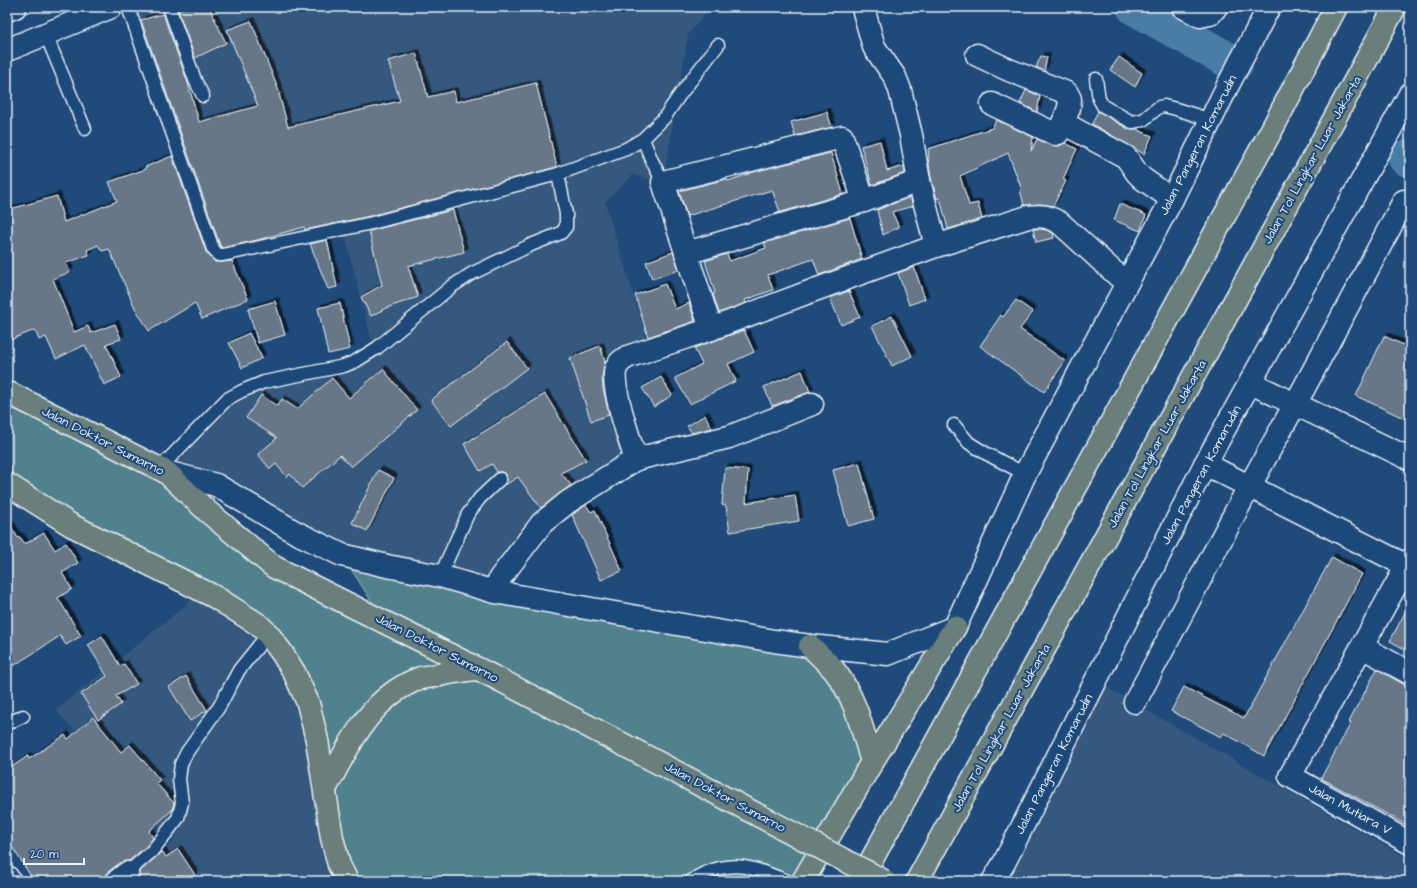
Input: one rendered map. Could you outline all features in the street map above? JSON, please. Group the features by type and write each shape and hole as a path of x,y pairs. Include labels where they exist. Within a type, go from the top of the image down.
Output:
{"main road":[{"path":"860,881 1263,145 1336,7"},
{"name":"Jalan Tol Lingkar Luar Jakarta","path":"917,881 1320,147 1395,7"},
{"name":"Jalan Doktor Sumarno","path":"7,392 163,470 207,511 274,567 500,680 884,881"},
{"path":"7,484 71,525 216,598 259,625 268,634 294,672 308,703 317,740 332,838 339,865 347,881"},
{"path":"803,881 872,762 955,627"},
{"path":"810,646 834,670 846,688 861,721 872,762"},
{"path":"325,788 359,727 379,703 397,690 418,679 461,670 478,669"}],"street":[{"path":"7,10 15,7"},
{"path":"7,50 111,7"},
{"path":"1183,7 1200,16 1210,14 1216,7"},
{"name":"Jalan Pangeran Komarudin","path":"955,627 1025,474 1172,199 1269,7"},
{"path":"864,8 874,47 895,77 900,90 936,246"},
{"path":"977,55 1009,70 1067,93 1070,99 1063,123 1058,133 1055,134 992,104"},
{"name":"Jalan Pangeran Komarudin","path":"1000,875 1205,464 1410,94"},
{"path":"1063,123 1126,157 1143,179 1172,199"},
{"path":"712,330 663,182 842,137 864,201"},
{"path":"686,253 864,201 920,181"},
{"path":"1135,702 1249,487 1407,203"},
{"path":"636,459 614,382 616,367 620,361 627,357 712,330 808,292 936,246 1028,217 1047,216 1060,223 1126,283"},
{"path":"1250,383 1410,459"},
{"path":"494,592 500,578 542,523 568,502 636,459 730,437 812,404"},
{"path":"1205,464 1249,487 1408,563 1362,647 1410,673"},
{"path":"163,470 216,485 295,532 342,555 387,566 440,576 494,592 810,646 888,654 955,627"},
{"name":"Jalan Mutiara V","path":"1362,647 1290,776 1410,843"},
{"path":"7,877 10,881"}],"lane":[{"path":"128,7 213,249 218,255 372,223 558,174 626,149 643,139 664,118 718,45"},
{"path":"169,7 203,96"},
{"path":"46,35 85,128"},
{"path":"1096,79 1099,99 1103,106 1132,122 1143,120 1159,107 1164,106 1176,108 1211,120"},
{"path":"643,139 663,182"},
{"path":"163,470 227,399 264,382 344,366 356,361 377,348 464,278 531,245 561,233 566,227 566,214 558,174"},
{"path":"954,425 969,442 987,454 1025,474"},
{"path":"440,576 468,514 480,498 500,479"},
{"path":"125,878 152,851 178,818 182,803 179,779 181,764 219,707 239,670 268,634"},
{"path":"7,724 23,716"},
{"path":"691,881 704,873 729,866 751,867 787,881"}],"shaded area":[{"path":"710,7 688,35 663,182 633,175 605,202 647,340 620,361 636,459 568,502 494,591 342,555 160,468 227,399 257,384 344,366 374,349 343,229 217,255 134,8"},
{"path":"203,591 283,654 347,881 119,881 174,842 56,710"},
{"path":"1095,681 1410,860 1410,881 1002,881"}],"green space":[{"path":"7,391 160,468 274,567 384,621 342,555 774,641 834,670 871,762 803,881 348,881 325,789 278,647 7,483"}],"building":[{"path":"188,7 209,7 226,43 195,58 178,10"},
{"path":"163,14 188,83 199,122 258,106 227,30 251,21 280,94 288,127 400,101 388,61 416,53 428,97 454,91 456,102 536,83 557,167 370,216 305,230 304,227 222,248 141,20"},
{"path":"1041,56 1047,57 1044,71 1036,67"},
{"path":"1119,57 1142,73 1135,87 1110,70"},
{"path":"1026,90 1040,96 1037,112 1020,103"},
{"path":"1098,111 1128,129 1136,129 1152,136 1144,154 1092,124"},
{"path":"827,112 832,127 795,136 791,122"},
{"path":"996,120 1033,137 1031,151 1037,139 1050,145 1059,146 1065,143 1077,149 1063,179 1066,181 1053,206 1041,204 1024,205 1020,190 1022,190 1008,153 960,176 969,205 978,203 982,219 948,229 940,198 937,199 931,178 928,149 992,128"},
{"path":"880,141 887,171 904,166 905,173 872,185 861,146"},
{"path":"831,153 843,194 775,214 780,212 772,190 687,216 679,191 727,179 728,181 757,171"},
{"path":"172,156 206,252 215,262 232,261 248,299 202,319 195,303 149,331 135,308 109,249 102,251 98,245 87,250 89,255 66,263 70,272 53,279 74,332 88,326 91,333 115,324 121,339 106,344 121,377 104,385 85,345 56,359 46,337 39,340 35,330 7,341 7,210 57,196 64,222 117,201 109,182 146,169 145,167"},
{"path":"910,197 913,206 892,212 899,227 883,235 877,210"},
{"path":"1120,204 1146,215 1140,231 1114,220"},
{"path":"453,210 464,252 408,266 418,297 386,308 371,316 361,297 382,285 369,231"},
{"path":"850,218 862,259 819,275 813,259 768,275 773,290 745,300 746,303 719,313 713,294 715,293 705,261 727,254 730,261 766,248 764,243"},
{"path":"1033,229 1047,230 1053,233 1054,238 1036,242"},
{"path":"327,240 337,287 328,289 310,244"},
{"path":"673,252 679,270 652,279 646,262"},
{"path":"914,267 925,299 909,305 898,273"},
{"path":"665,284 675,309 689,303 695,321 648,337 635,295"},
{"path":"849,291 860,317 841,325 830,298"},
{"path":"1016,300 1033,312 1020,329 1065,361 1044,392 980,346 1001,315 1003,317"},
{"path":"275,301 285,335 258,343 248,309"},
{"path":"340,303 350,349 328,354 318,308"},
{"path":"892,316 912,356 892,366 872,326"},
{"path":"744,330 754,352 728,364 736,381 690,404 675,378 702,364 694,348"},
{"path":"249,333 262,358 242,368 229,343"},
{"path":"1384,336 1410,348 1410,421 1356,396"},
{"path":"507,342 527,368 451,426 431,400"},
{"path":"600,346 605,362 602,377 609,415 591,421 570,358"},
{"path":"383,369 417,410 351,467 340,455 302,488 290,474 287,477 276,464 270,469 258,454 277,438 246,418 261,395 277,406 282,399 297,409 332,378 349,398"},
{"path":"802,371 810,392 772,406 764,387"},
{"path":"661,377 672,395 654,407 642,388"},
{"path":"545,394 586,460 561,473 571,485 541,508 518,477 505,485 507,481 506,474 497,472 492,464 480,471 464,444"},
{"path":"705,415 712,428 692,433 687,426"},
{"path":"859,463 874,519 848,526 833,470"},
{"path":"725,468 748,470 746,503 795,495 799,521 730,532 726,506 722,505"},
{"path":"378,470 394,478 367,531 352,523"},
{"path":"586,505 591,512 595,510 622,571 601,580 572,515"},
{"path":"7,520 18,538 20,537 25,544 44,533 55,550 66,543 78,563 62,573 72,589 58,598 81,636 66,645 60,636 7,670"},
{"path":"1332,557 1362,574 1264,756 1224,733 1221,737 1171,711 1184,687 1244,718"},
{"path":"1410,603 1410,652 1390,641"},
{"path":"102,636 120,666 124,664 137,684 116,696 121,704 98,720 81,694 107,676 88,645"},
{"path":"1377,669 1410,688 1410,827 1321,778 1351,723 1349,722"},
{"path":"186,676 207,710 190,721 169,687"},
{"path":"93,717 121,752 130,745 160,780 156,783 174,803 172,810 149,831 153,838 147,846 129,861 120,863 109,871 105,881 34,881 7,839 7,770 28,756 29,759 65,735 68,739"},
{"path":"178,849 195,875 186,881 139,881 139,872 162,851 166,857"}],"waterway":[{"path":"1134,7 1235,64"},
{"path":"1406,158 1410,160"}]}
